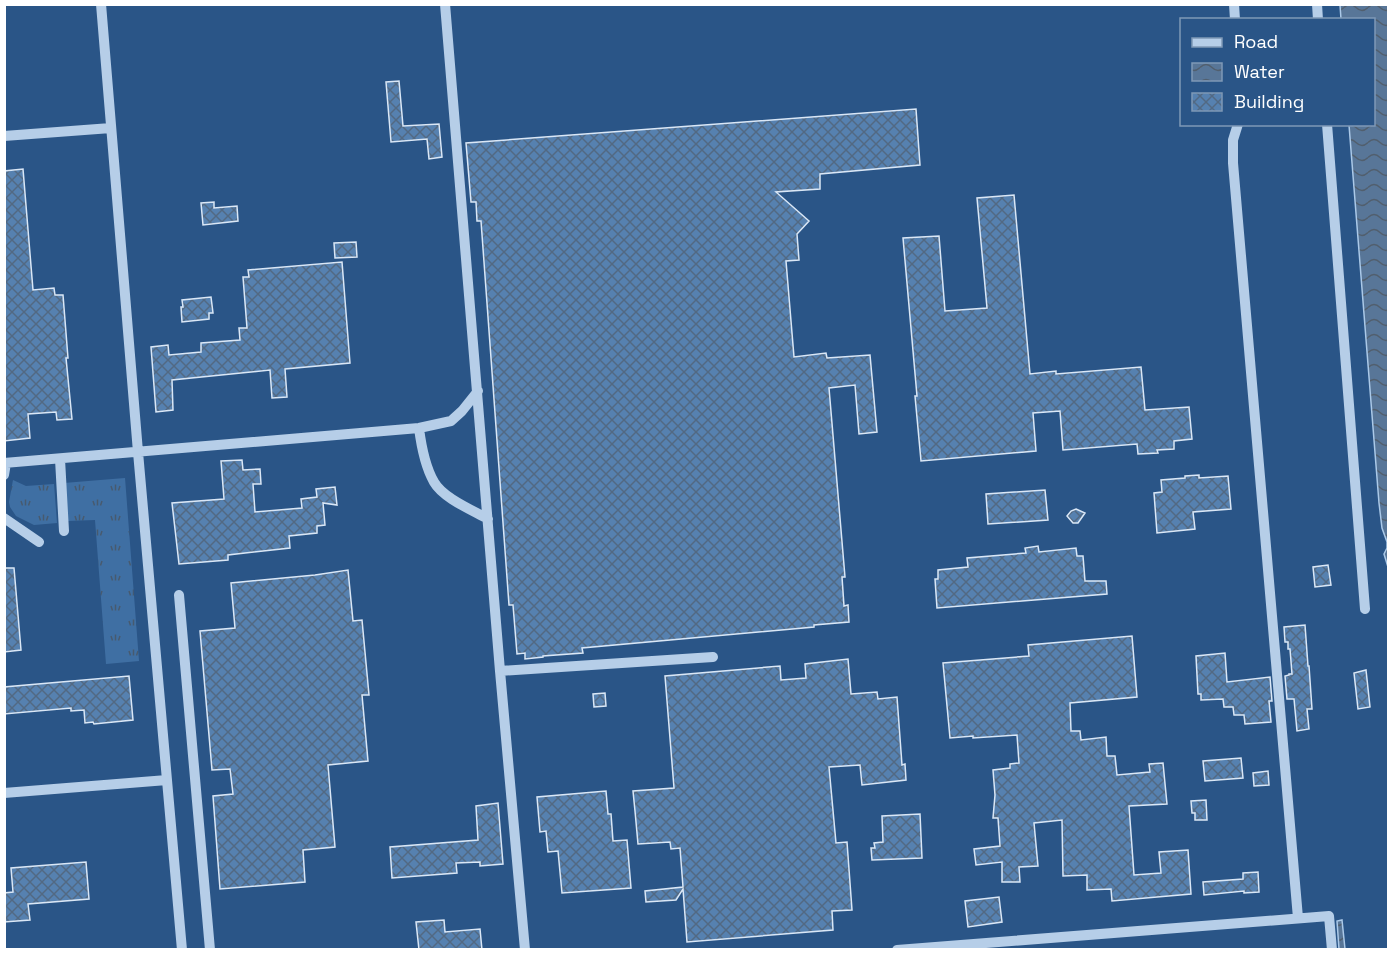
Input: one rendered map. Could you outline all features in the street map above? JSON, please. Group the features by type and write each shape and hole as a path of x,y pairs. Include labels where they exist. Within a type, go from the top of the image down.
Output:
{"street":[{"path":"101,4 182,950"},
{"path":"446,4 525,950"},
{"path":"1237,126 1233,140 1233,163 1298,918"},
{"path":"1327,126 1365,609"},
{"path":"4,136 111,128"},
{"path":"4,476 5,463 419,428 451,421 477,391"},
{"path":"419,428 421,442 435,483 449,497 488,519"},
{"path":"60,459 64,531"},
{"path":"4,518 39,542"},
{"path":"179,595 210,950"},
{"path":"500,671 712,657"},
{"path":"4,793 167,780"},
{"path":"897,950 1329,916 1332,950"}],"green space":[{"path":"125,478 139,661 106,664 95,520 67,521 64,483"},
{"path":"13,480 26,486 54,484 57,523 34,525 16,516 9,502"}],"water":[{"path":"1340,5 1388,5 1388,567 1384,554 1387,542 1382,528 1379,503 1349,126 1375,126 1375,18 1341,18"},
{"path":"1342,920 1345,949 1339,949 1337,921"}],"building":[{"path":"399,81 403,126 439,124 442,157 429,159 427,139 391,142 386,82"},
{"path":"916,109 920,165 820,174 820,189 776,192 809,221 797,234 799,260 786,261 794,357 826,353 827,358 870,355 877,432 859,434 855,385 829,388 845,577 842,577 844,606 848,605 849,622 582,648 583,653 525,659 525,653 517,654 513,605 509,605 481,221 477,221 476,202 471,202 466,143"},
{"path":"23,169 33,290 54,288 55,295 63,295 72,419 57,420 56,412 28,414 30,438 4,441 4,171"},
{"path":"1014,195 1030,374 1141,367 1145,410 1189,407 1192,439 1174,441 1174,449 1157,450 1158,453 1138,454 1137,444 1063,450 1060,411 1033,413 1036,451 921,461 903,238 939,236 945,311 987,308 977,198"},
{"path":"214,202 214,208 237,206 238,221 203,225 201,203"},
{"path":"356,242 357,257 335,258 334,243"},
{"path":"342,262 350,363 285,369 287,397 272,398 270,370 172,380 173,410 156,412 151,347 168,345 169,355 201,352 201,343 240,340 239,328 247,328 243,277 249,277 248,270"},
{"path":"211,297 213,313 209,313 209,319 182,322 182,300"},
{"path":"242,460 243,470 260,469 261,484 253,484 255,512 302,508 301,499 317,497 316,489 335,487 337,505 323,503 325,525 317,526 317,533 289,536 290,548 228,555 228,560 179,564 172,503 224,499 221,461"},
{"path":"1199,475 1199,478 1228,476 1231,509 1193,512 1195,529 1157,533 1154,493 1162,492 1161,480"},
{"path":"1045,490 1048,520 988,524 986,494"},
{"path":"1076,509 1085,513 1078,523 1073,523 1067,516"},
{"path":"1038,546 1039,552 1076,548 1077,556 1083,556 1085,581 1106,581 1107,594 937,608 935,579 938,579 938,570 968,567 967,558 1026,553 1025,548"},
{"path":"1328,565 1331,585 1315,587 1313,567"},
{"path":"4,568 14,568 21,650 4,652"},
{"path":"348,570 353,621 362,620 369,695 362,695 368,761 328,765 335,847 303,850 305,882 220,889 213,796 233,794 230,769 212,770 200,631 235,628 231,583"},
{"path":"1305,625 1312,709 1307,709 1309,729 1297,731 1294,699 1287,699 1285,676 1292,674 1290,649 1288,649 1288,642 1285,642 1284,627"},
{"path":"1132,636 1137,697 1070,703 1071,731 1080,731 1081,740 1106,737 1107,756 1115,756 1117,775 1150,772 1149,764 1163,763 1167,804 1129,806 1134,875 1161,873 1159,852 1188,850 1191,894 1112,901 1111,889 1087,890 1087,875 1063,876 1062,820 1034,823 1038,866 1019,867 1020,882 1002,882 1002,862 976,865 974,849 1000,846 998,818 993,818 995,795 993,770 1010,768 1010,764 1019,763 1017,735 950,738 943,663 1029,656 1028,645"},
{"path":"1225,653 1227,682 1270,677 1271,722 1245,724 1244,715 1234,715 1233,707 1224,707 1223,699 1201,700 1201,694 1198,694 1196,656"},
{"path":"848,659 851,694 877,692 878,699 897,697 902,765 905,764 906,780 862,785 860,765 829,767 836,843 847,842 852,910 832,911 833,930 687,942 683,889 676,900 646,902 645,891 683,887 680,848 671,849 670,842 638,844 633,791 674,788 665,676 780,666 781,680 806,678 805,664"},
{"path":"1366,670 1370,707 1358,709 1354,673"},
{"path":"129,676 133,720 85,723 84,710 71,711 71,708 4,714 4,687"},
{"path":"605,693 606,706 594,707 593,694"},
{"path":"1241,758 1243,778 1205,781 1203,761"},
{"path":"1268,771 1269,785 1254,786 1253,773"},
{"path":"606,791 613,841 627,840 631,888 562,893 558,851 548,852 546,831 540,832 537,797"},
{"path":"1206,800 1207,820 1195,820 1191,801"},
{"path":"498,803 503,864 480,866 480,862 456,863 457,873 392,878 390,847 478,840 476,806"},
{"path":"920,814 922,858 872,860 871,848 875,848 874,843 883,842 882,816"},
{"path":"86,862 89,899 28,904 30,920 4,922 4,893 13,892 11,868"},
{"path":"1258,872 1259,892 1244,893 1244,891 1204,895 1203,882 1243,879 1243,873"},
{"path":"999,897 1002,922 968,927 965,901"},
{"path":"444,920 445,932 480,929 482,950 419,950 416,922"}]}
